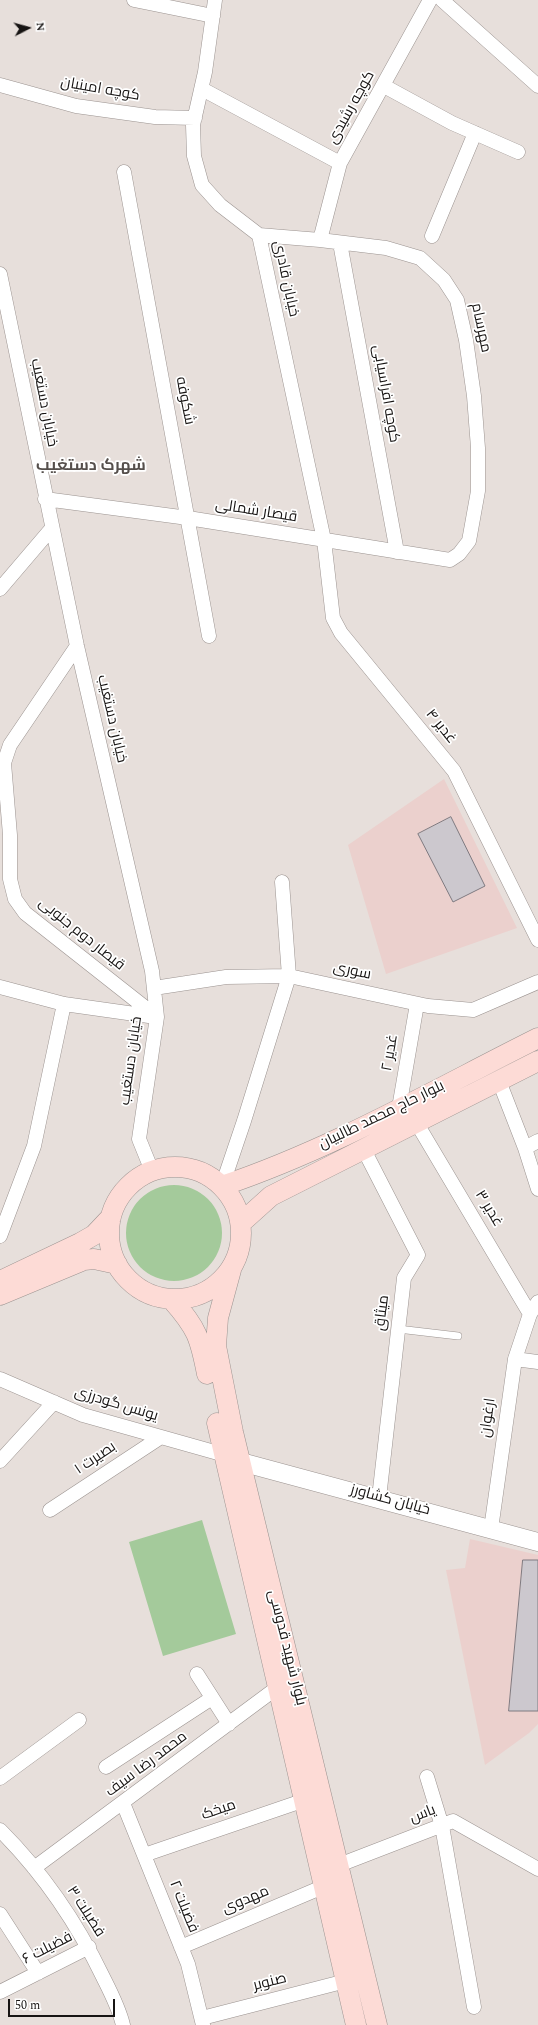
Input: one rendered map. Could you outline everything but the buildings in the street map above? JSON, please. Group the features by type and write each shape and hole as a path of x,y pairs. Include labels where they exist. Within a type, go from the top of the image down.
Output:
{"main road":[{"name":"بلوار حاج محمد طالبیان","path":"222,1186 261,1173 318,1149 538,1038"},
{"name":"بلوار حاج محمد طالبیان","path":"241,1223 272,1196 538,1061"},
{"path":"170,1167 189,1168 207,1174 222,1186 231,1196 238,1210 241,1223 238,1256 231,1270 215,1287 194,1297 172,1300 154,1296 137,1288 124,1275 114,1259 109,1240 115,1206 124,1191 137,1179 152,1171 170,1167"},
{"path":"0,1281 80,1244 94,1235 112,1217"},
{"path":"0,1295 84,1260 94,1259 117,1264"},
{"name":"بلوار شهید قدوسی","path":"231,1270 218,1318 216,1346 233,1458 278,1687 356,2025"},
{"name":"بلوار شهید قدوسی","path":"172,1300 188,1317 198,1334 233,1458 339,1865 377,2025"}],"street":[{"path":"134,0 213,16"},
{"name":"خیابان قادری","path":"215,0 202,89 194,125 194,156 202,185 220,205 259,235 324,540"},
{"name":"کوچه رشیدی","path":"320,240 340,163 384,86 430,0"},
{"path":"442,0 538,86"},
{"name":"کوچه امینیان","path":"0,85 76,106 155,117 195,118"},
{"path":"384,86 452,123 518,152"},
{"path":"202,89 340,163"},
{"path":"432,236 475,133"},
{"name":"شکوفه","path":"124,172 209,636"},
{"name":"مهرسام","path":"259,235 320,240 386,248 420,258 444,280 457,300 466,340 474,396 478,448 478,491 470,542 459,554"},
{"name":"کوچه افراسیابی","path":"340,243 397,552"},
{"name":"خیابان دستغیب","path":"0,274 77,646 152,971 157,1017 139,1139 152,1171"},
{"name":"قیصار شمالی","path":"46,499 188,518 450,560 459,554"},
{"path":"0,588 52,528"},
{"name":"غدیر ۴","path":"324,540 333,618 341,633 454,771 538,940"},
{"name":"قیصار دوم جنوبی","path":"77,646 10,745 4,763 10,835 10,879 15,899 25,913 157,1017"},
{"path":"222,1186 244,1121 289,976 282,882"},
{"name":"سوری","path":"154,988 226,977 289,976 417,1004 473,1010 538,982"},
{"path":"0,989 64,1004 157,1017"},
{"path":"0,1236 34,1146 64,1004"},
{"name":"غدیر ۲","path":"400,1108 417,1004"},
{"path":"499,1081 525,1148 538,1189"},
{"name":"غدیر ۳","path":"416,1122 534,1308"},
{"path":"525,1148 538,1141"},
{"name":"میثاق","path":"364,1148 418,1255 404,1278 379,1498"},
{"name":"ارغوان","path":"491,1529 515,1358 534,1308"},
{"path":"515,1358 538,1362"},
{"name":"یونس گودرزی","path":"0,1379 83,1415 233,1458"},
{"path":"0,1461 54,1402"},
{"name":"بصیرت ۱","path":"50,1510 161,1437"},
{"name":"خیابان کشاورز","path":"233,1458 538,1542"},
{"path":"197,1674 229,1724"},
{"name":"محمد رضا سیف","path":"34,1868 124,1803 278,1687"},
{"path":"106,1767 212,1698"},
{"path":"0,1778 79,1720"},
{"path":"427,1777 442,1826 474,2007"},
{"name":"میخک","path":"144,1854 305,1800"},
{"name":"فضیلت ۲","path":"124,1803 188,1964 202,2021"},
{"name":"یاس","path":"339,1865 453,1821 537,1867"},
{"name":"فضیلت ۳","path":"0,1830 34,1868 74,1922 89,1947 120,2011 123,2025"},
{"name":"مهدوی","path":"181,1947 325,1886"},
{"path":"0,1914 38,1973"},
{"name":"فضیلت ۶","path":"0,1992 89,1947"},
{"name":"صنوبر","path":"202,2021 346,1981"}],"lane":[{"path":"398,1329 458,1336"}],"shaded area":[{"path":"444,779 517,928 386,974 348,845"},
{"path":"470,1539 538,1555 538,1724 529,1733 485,1765 446,1570 465,1568"}],"green space":[{"path":"174,1185 193,1188 208,1199 219,1214 222,1233 219,1252 208,1267 193,1278 174,1281 155,1278 140,1267 129,1252 126,1233 129,1214 140,1199 155,1188"},
{"path":"202,1520 236,1634 163,1656 129,1542"}],"district":[{"name":"شهرک دستغیب","path":"91,467"}]}
